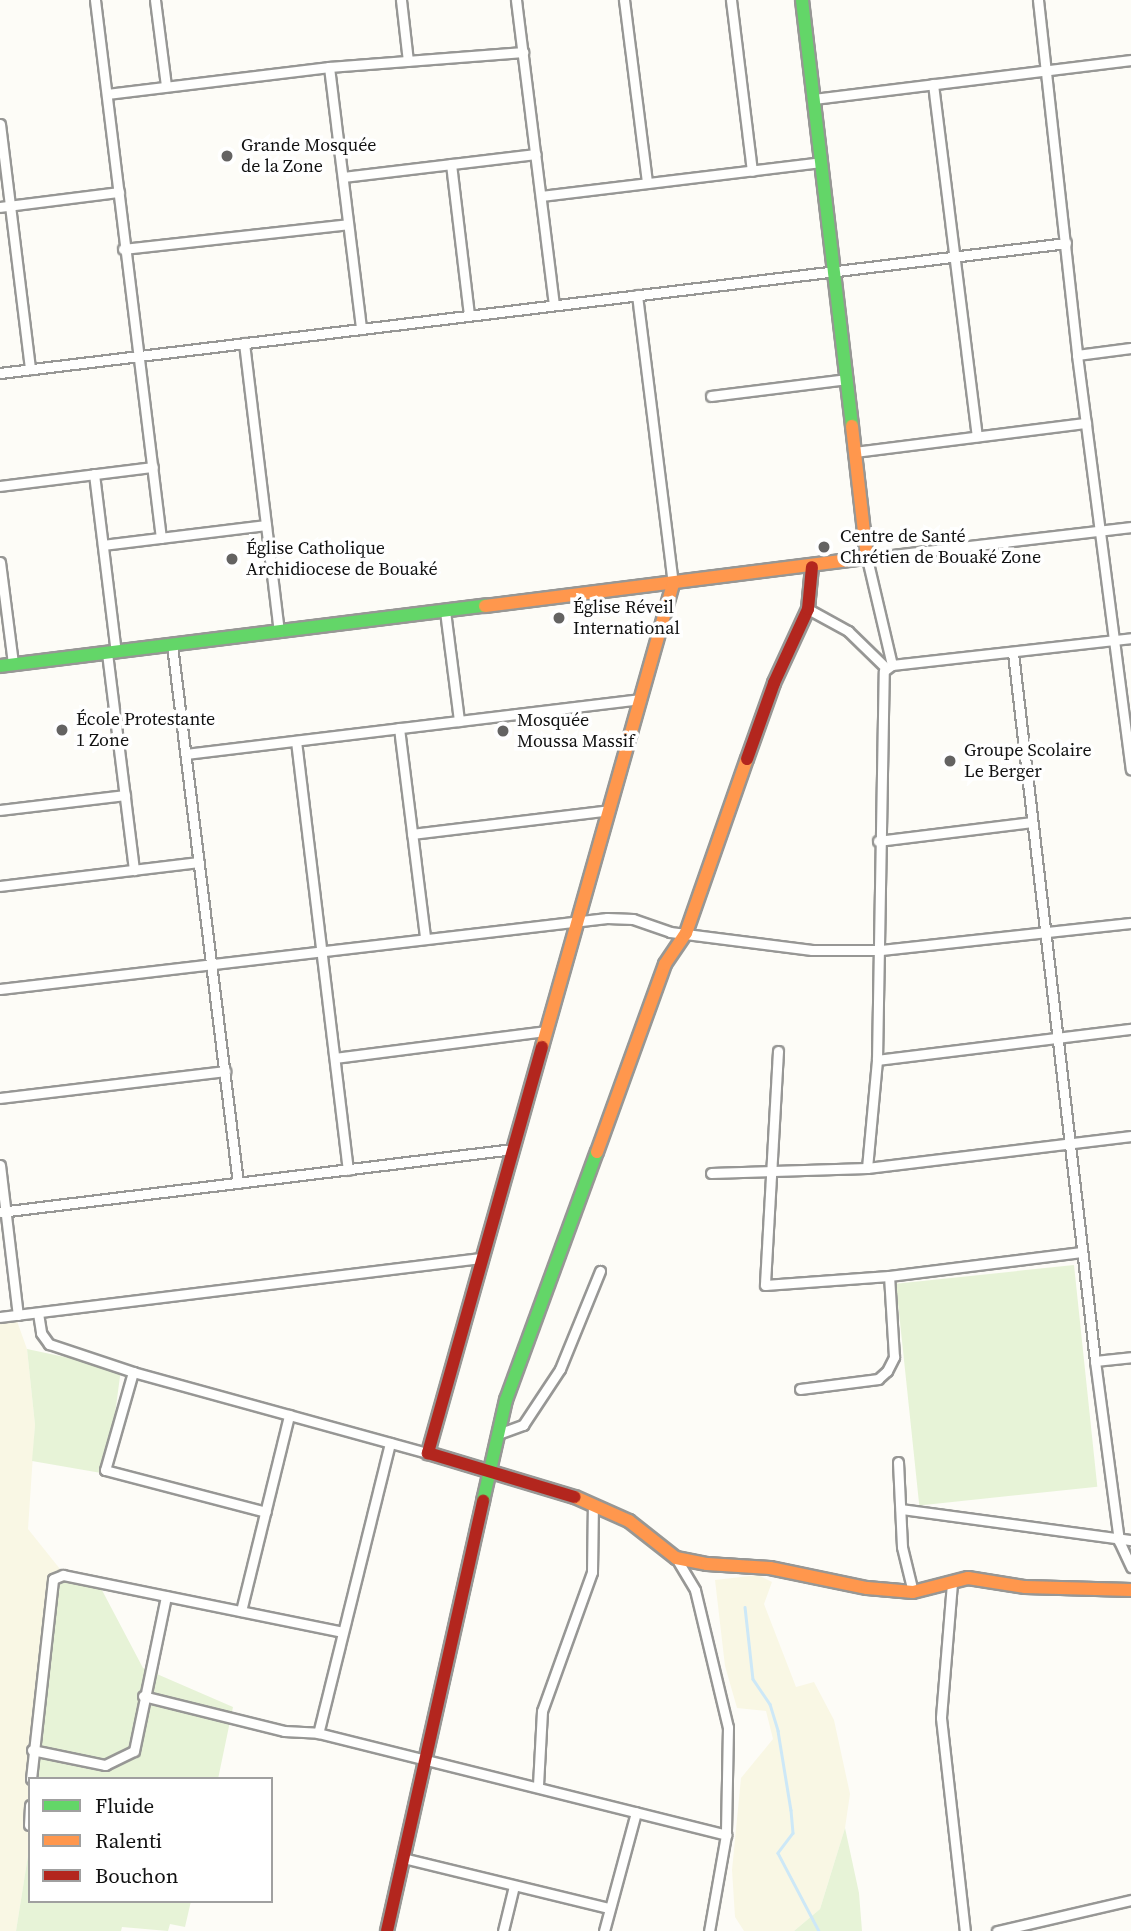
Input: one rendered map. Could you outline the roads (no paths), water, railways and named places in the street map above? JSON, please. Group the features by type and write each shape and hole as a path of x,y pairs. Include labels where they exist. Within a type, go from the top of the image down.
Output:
{"street":[{"path":"95,0 136,356 161,538"},
{"path":"155,0 166,86"},
{"path":"401,0 408,61"},
{"path":"516,0 554,305"},
{"path":"624,0 647,183"},
{"path":"730,0 752,171"},
{"path":"802,0 836,272 867,558 889,666 882,679 878,841 881,950 877,1060 867,1168"},
{"path":"1038,0 1048,71 1077,355 1131,770"},
{"path":"107,94 329,67 523,52"},
{"path":"814,99 1131,60"},
{"path":"329,67 361,329"},
{"path":"933,84 977,436"},
{"path":"0,124 5,206 30,369"},
{"path":"342,177 536,153"},
{"path":"541,196 821,162"},
{"path":"451,164 469,315"},
{"path":"5,206 119,192"},
{"path":"123,249 348,224"},
{"path":"0,373 1066,243"},
{"path":"428,1453 673,583 637,295"},
{"path":"244,343 279,632"},
{"path":"1077,355 1131,348"},
{"path":"711,397 847,379"},
{"path":"855,452 1086,423"},
{"path":"0,486 153,467"},
{"path":"94,474 134,870"},
{"path":"103,545 266,525"},
{"path":"0,562 6,665 1131,527"},
{"path":"387,1931 498,1434 665,964 686,933 774,683 808,609 812,567"},
{"path":"808,609 848,631 889,666 1131,638"},
{"path":"445,611 459,721"},
{"path":"173,645 238,1183"},
{"path":"1013,653 1042,934 1095,1362 1119,1541 1131,1567"},
{"path":"186,754 641,699"},
{"path":"399,728 425,937"},
{"path":"296,741 348,1170"},
{"path":"0,810 125,795"},
{"path":"412,834 609,810"},
{"path":"878,841 1032,822"},
{"path":"0,886 199,862"},
{"path":"0,989 322,952 425,937 621,918 686,933 781,948 881,950 1131,923"},
{"path":"877,1060 1131,1029"},
{"path":"335,1058 546,1031"},
{"path":"778,1051 768,1173 765,1285 889,1276 1082,1252"},
{"path":"0,1098 225,1070"},
{"path":"711,1174 867,1168 1131,1136"},
{"path":"3,1212 513,1149"},
{"path":"0,1165 3,1212 18,1315"},
{"path":"0,1317 482,1258"},
{"path":"498,1434 523,1425 560,1369 600,1270"},
{"path":"800,1389 878,1379 887,1371 894,1357 889,1276"},
{"path":"38,1312 41,1334 49,1344 133,1372 488,1470 593,1504 629,1521 676,1558 695,1590 728,1727 726,1835 709,1931"},
{"path":"1095,1362 1131,1357"},
{"path":"133,1372 105,1470 266,1512"},
{"path":"241,1611 289,1415"},
{"path":"318,1733 390,1443"},
{"path":"898,1462 902,1546 913,1592"},
{"path":"538,1786 542,1712 592,1572 593,1504"},
{"path":"901,1509 1119,1541 1131,1540"},
{"path":"676,1558 726,1567 770,1568 867,1588 913,1592 968,1578 1025,1587 1131,1590"},
{"path":"31,1777 53,1579 63,1575 342,1632"},
{"path":"952,1583 941,1718 965,1931"},
{"path":"32,1750 105,1765 134,1751 143,1696 166,1596"},
{"path":"143,1696 284,1731 318,1733 726,1835"},
{"path":"604,1931 608,1908 636,1812"},
{"path":"403,1858 608,1908"},
{"path":"503,1931 514,1886"},
{"path":"997,1931 1131,1900"}],"waterway":[{"path":"745,1607 753,1679 770,1704 778,1731 791,1810 793,1833 778,1853 819,1931"}],"place":[{"name":"Grande Mosquée de la Zone","path":"227,156"},
{"name":"Centre de Santé Chrétien de Bouaké Zone","path":"824,547"},
{"name":"Église Catholique Archidiocese de Bouaké","path":"232,559"},
{"name":"Église Réveil International","path":"559,618"},
{"name":"École Protestante 1 Zone","path":"62,730"},
{"name":"Mosquée Moussa Massif","path":"503,731"},
{"name":"Groupe Scolaire Le Berger","path":"950,761"}]}
